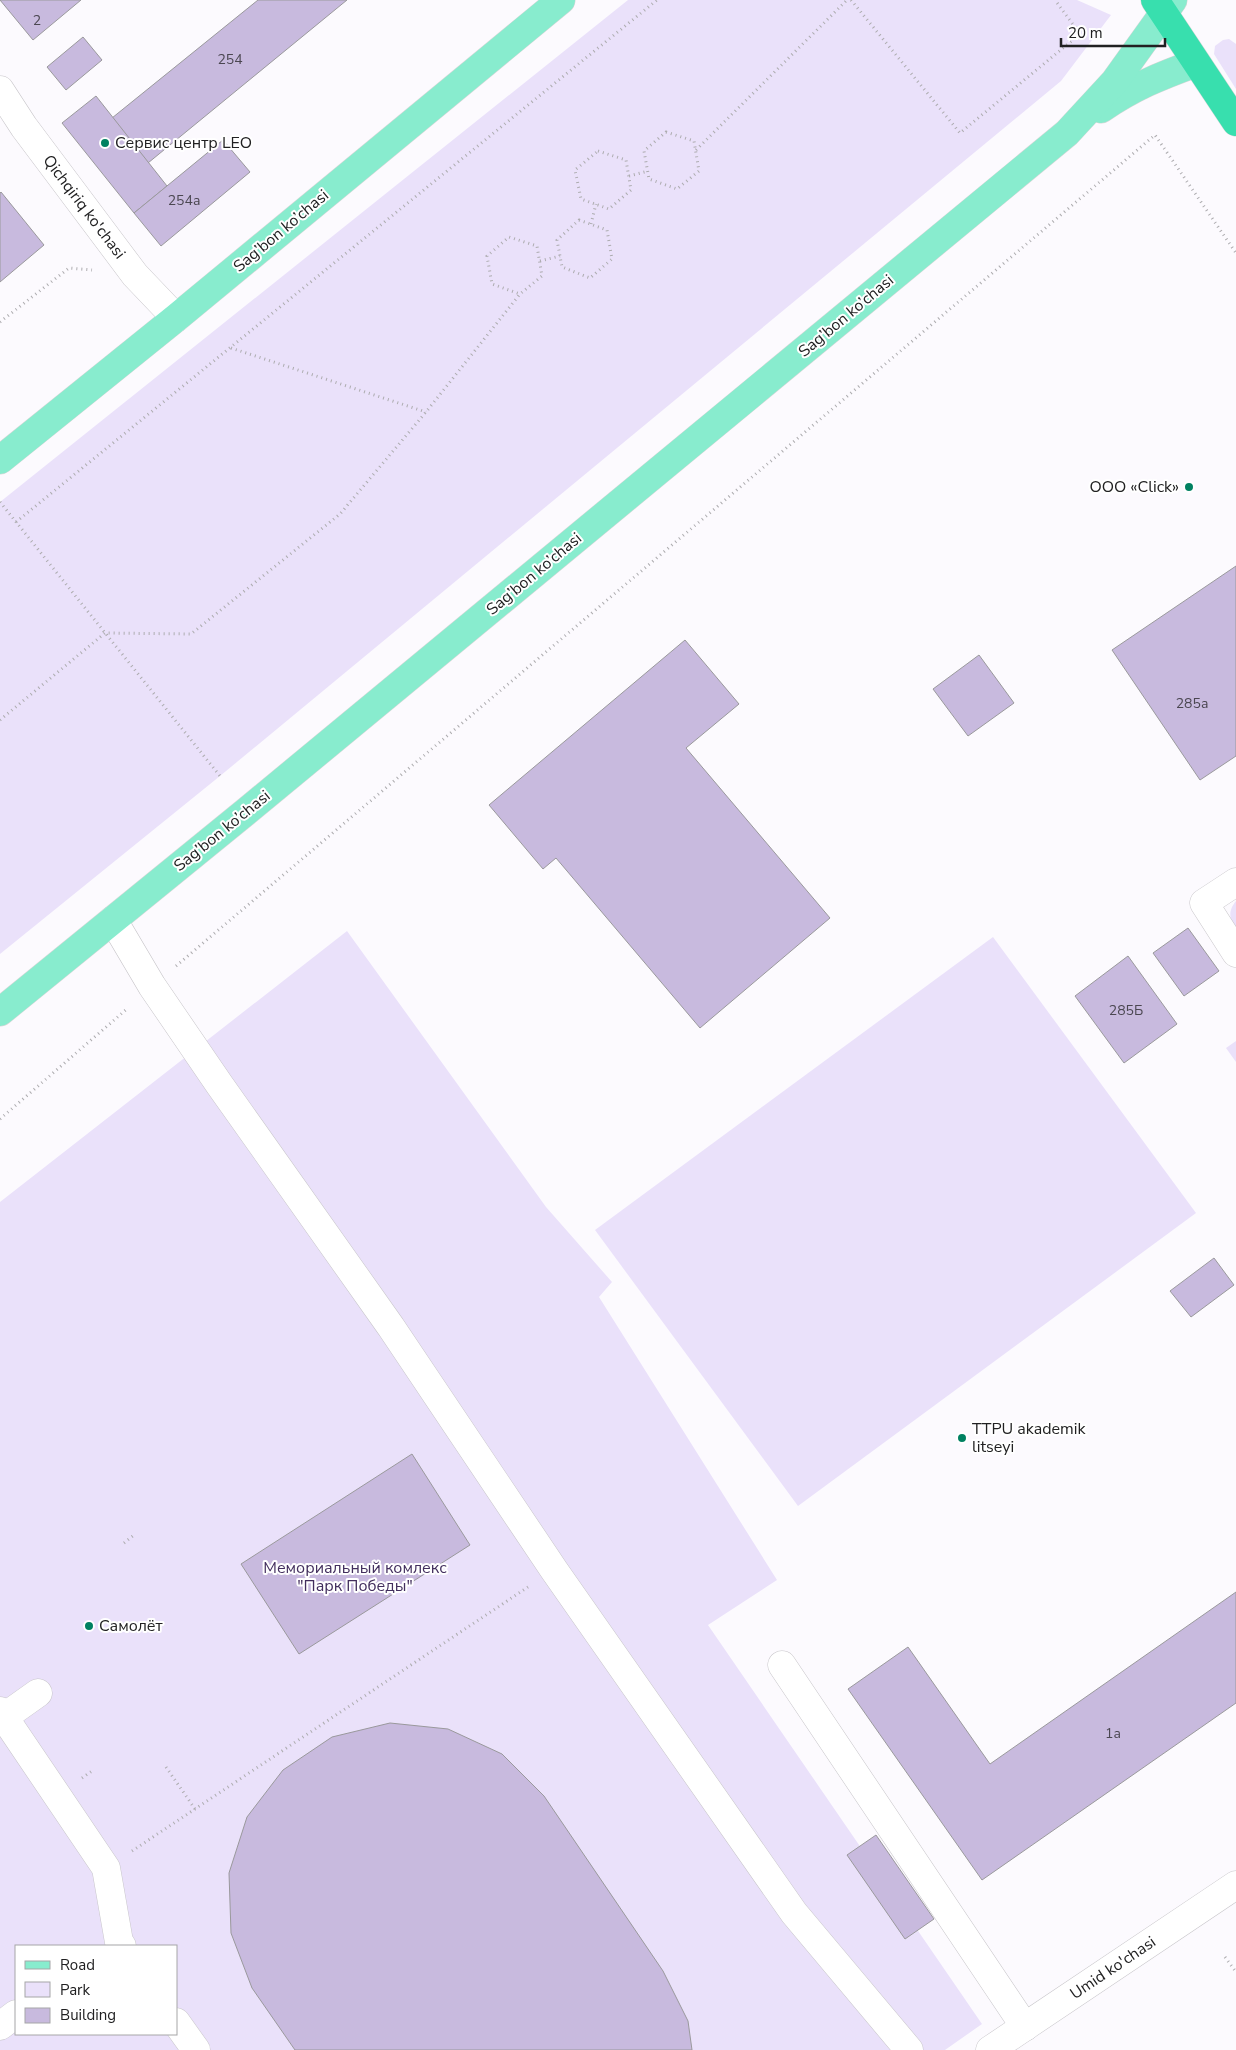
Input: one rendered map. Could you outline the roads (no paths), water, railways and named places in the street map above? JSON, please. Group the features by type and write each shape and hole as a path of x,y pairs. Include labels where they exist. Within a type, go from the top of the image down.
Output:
{"highway":[{"path":"1164,5 1196,63 1236,122"}],"main road":[{"name":"Sag’bon ko’chasi","path":"0,460 176,318 561,0"},
{"name":"Sag’bon ko’chasi","path":"1067,133 1115,80 1164,5"},
{"name":"Sag’bon ko’chasi","path":"0,1012 1067,133 1124,93 1153,78 1196,63"}],"street":[{"path":"1138,0 1164,5"},
{"name":"Qichqiriq ko'chasi","path":"0,90 24,127 135,275 176,318"},
{"path":"1236,882 1204,903 1236,953"},
{"path":"113,920 152,986 391,1327 554,1570 794,1913 909,2050"},
{"path":"782,1665 1025,2026"},
{"path":"38,1693 1,1716 106,1868 118,1945"},
{"name":"Umid ko'chasi","path":"990,2050 1236,1885"},
{"path":"0,2026 15,2015"},
{"path":"178,2025 196,2050"}],"place":[{"name":"Сервис центр LEO","path":"105,143"},
{"name":"OOO «Click»","path":"1189,487"},
{"name":"TTPU akademik litseyi","path":"962,1438"},
{"name":"Самолёт","path":"89,1626"}],"park label":[{"name":"Мемориальный комлекс \"Парк Победы\"","path":"355,1577"}]}
